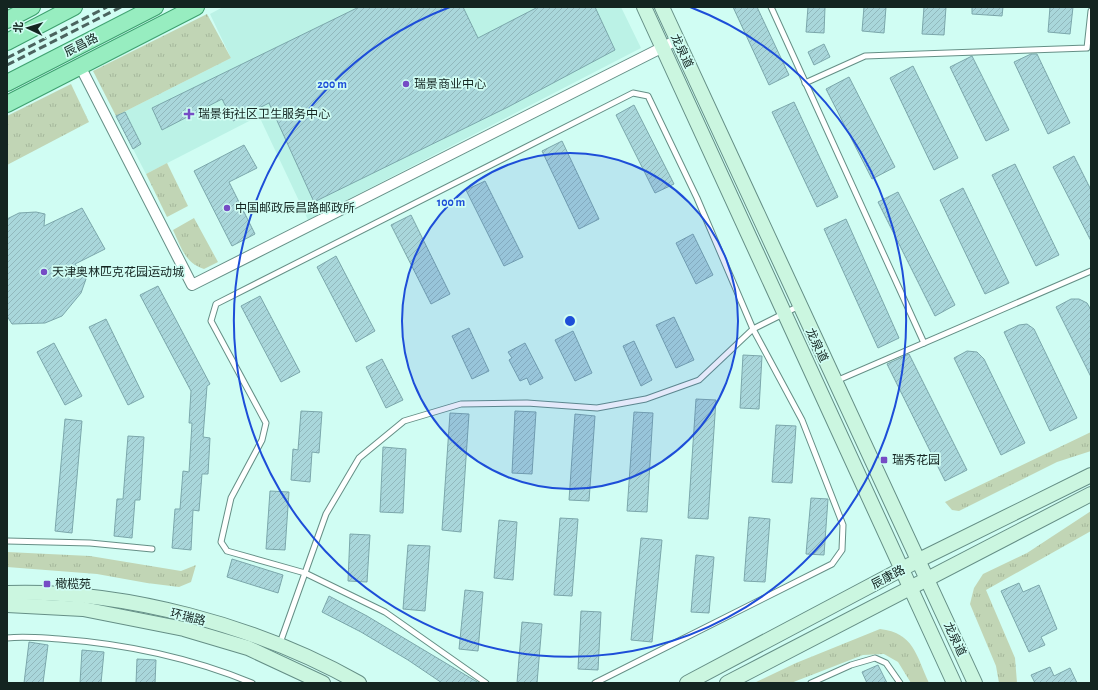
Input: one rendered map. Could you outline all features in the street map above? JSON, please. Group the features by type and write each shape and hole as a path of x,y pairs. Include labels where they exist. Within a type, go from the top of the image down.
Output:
{"main road":[{"path":"7,20 32,7"},
{"path":"7,42 74,7"},
{"name":"辰昌路","path":"7,83 155,7"},
{"path":"7,104 196,7"}],"street":[{"name":"龙泉道","path":"644,7 954,683"},
{"name":"龙泉道","path":"662,7 798,306 919,560 975,683"},
{"path":"80,66 192,285 677,40"},
{"name":"辰康路","path":"687,683 919,560 1091,475"},
{"name":"辰康路","path":"727,683 1091,494"},
{"name":"环瑞路","path":"7,593 43,593 123,601 195,618 279,644 359,683"},
{"name":"环瑞路","path":"7,605 83,609 184,629 248,648 323,683"}],"lane":[{"path":"770,7 924,343"},
{"path":"805,83 865,56 1087,48 1091,11"},
{"path":"486,683 385,612 305,573 227,550 221,542 231,498 262,440 266,423 212,321 216,304 633,92 648,96 697,198 753,329 802,420 843,525 842,550 832,564 595,683"},
{"path":"835,382 1091,271"},
{"path":"279,644 326,514 358,458 404,421 461,404 527,403 597,408 646,399 699,380 753,329 798,306"},
{"path":"7,541 90,543 152,549"},
{"path":"7,638 80,641 152,650 222,670 252,683"},
{"path":"811,683 851,665 875,658 886,663 900,683"}],"shaded area":[{"name":"瑞景商业中心","path":"223,7 621,7 641,48 308,220 259,116 146,174 116,116 231,58 210,14"}],"green space":[{"path":"207,14 231,58 116,116 93,71"},
{"path":"71,84 89,122 7,165 7,116"},
{"path":"167,163 188,206 167,217 146,174"},
{"path":"194,218 218,262 204,269 192,263 184,254 173,230"},
{"path":"1091,432 1091,451 1057,462 959,511 952,510 945,502"},
{"path":"1091,511 1091,531 986,590 1015,658 1017,683 999,683 996,666 970,604 974,588 983,574 1027,553"},
{"path":"7,552 90,556 181,571 196,565 191,582 179,587 97,574 7,567"},
{"path":"880,629 891,631 907,640 917,655 929,683 911,683 898,662 884,654 863,655 791,683 754,683 796,663"}],"building":[{"name":"瑞景商业中心","path":"359,7 463,7 478,38 538,7 595,7 615,50 508,107 314,202 269,103 233,121 222,99 162,130 152,108"},
{"path":"733,7 757,7 789,75 769,85"},
{"path":"808,7 825,7 824,33 806,32"},
{"path":"864,7 886,7 884,33 862,31"},
{"path":"924,7 946,7 944,35 922,34"},
{"path":"972,7 1003,7 1002,16 972,14"},
{"path":"1050,7 1073,7 1070,34 1048,32"},
{"path":"824,44 830,57 814,65 808,52"},
{"path":"1031,54 1037,54 1070,123 1048,134 1014,62"},
{"path":"972,56 1009,130 986,141 950,67"},
{"path":"913,66 958,158 934,170 890,78"},
{"path":"849,77 895,167 872,179 826,89"},
{"path":"794,102 838,197 817,207 772,112"},
{"path":"634,105 674,184 655,193 616,115"},
{"path":"125,112 141,144 133,149 116,116"},
{"path":"562,141 599,219 579,229 542,151"},
{"name":"中国邮政辰昌路邮政所","path":"244,145 257,168 229,182 255,234 232,246 194,171"},
{"path":"1074,156 1091,190 1091,241 1053,167"},
{"path":"1015,164 1059,255 1036,266 992,175"},
{"path":"485,181 523,257 504,266 466,190"},
{"path":"963,188 1009,283 985,294 940,200"},
{"path":"898,192 955,305 935,316 878,202"},
{"name":"天津奥林匹克花园运动城","path":"82,208 105,249 75,264 86,279 81,293 62,316 45,323 12,324 7,316 7,219 19,213 36,212 45,214 44,226"},
{"path":"411,215 450,294 431,304 391,225"},
{"path":"846,219 899,338 878,348 824,229"},
{"path":"693,234 713,275 696,284 676,243"},
{"path":"336,256 375,331 356,342 317,267"},
{"path":"158,286 210,384 207,386 203,437 210,438 208,474 202,474 199,511 193,510 191,550 172,548 175,509 180,509 183,471 189,472 192,423 189,423 191,391 140,295"},
{"path":"260,296 300,372 281,382 241,306"},
{"path":"1071,299 1079,299 1087,303 1091,310 1091,377 1056,307"},
{"path":"674,317 694,360 676,368 656,325"},
{"path":"106,319 144,397 128,405 89,327"},
{"path":"1027,324 1034,329 1077,418 1050,431 1004,332 1019,325"},
{"path":"469,328 489,371 472,379 452,336"},
{"path":"573,331 592,373 575,381 555,340"},
{"path":"634,341 652,380 641,386 623,346"},
{"path":"54,343 82,396 65,405 37,352"},
{"path":"525,343 543,378 530,385 527,378 520,381 509,360 512,358 508,352"},
{"path":"967,351 977,352 984,359 1025,443 1001,455 954,358"},
{"path":"909,354 967,470 945,481 887,364"},
{"path":"743,355 762,356 759,409 740,408"},
{"path":"382,359 403,400 386,408 366,367"},
{"path":"696,399 716,400 708,519 688,518"},
{"path":"301,411 322,412 319,453 312,452 310,482 291,480 293,449 298,450"},
{"path":"515,411 536,412 532,474 512,473"},
{"path":"634,412 653,413 647,512 627,511"},
{"path":"450,413 469,414 461,532 442,530"},
{"path":"575,414 595,416 589,501 569,500"},
{"path":"65,419 82,421 72,533 55,531"},
{"path":"776,425 796,426 792,483 772,482"},
{"path":"128,436 144,437 140,500 135,500 132,538 114,536 117,499 123,499"},
{"path":"383,447 406,449 403,513 380,512"},
{"path":"270,491 289,492 285,550 266,549"},
{"path":"811,498 828,499 824,555 806,554"},
{"path":"749,517 770,519 765,582 744,581"},
{"path":"560,518 578,519 572,596 554,595"},
{"path":"499,520 517,522 513,580 494,578"},
{"path":"350,534 370,535 367,582 348,581"},
{"path":"641,538 662,540 652,642 631,640"},
{"path":"408,545 430,546 425,611 403,609"},
{"path":"696,555 714,557 709,613 691,612"},
{"path":"232,559 283,575 278,593 227,577"},
{"path":"1019,583 1023,592 1039,585 1057,629 1041,637 1045,645 1029,652 1001,591"},
{"path":"465,590 483,592 478,651 459,649"},
{"path":"329,596 367,616 479,683 442,683 408,660 361,632 322,612"},
{"path":"581,611 601,612 598,670 578,669"},
{"path":"522,622 542,624 537,683 517,683"},
{"path":"29,642 48,645 43,683 24,683"},
{"path":"82,650 104,652 101,683 80,683"},
{"path":"137,659 156,660 155,683 136,683"},
{"path":"878,665 887,683 867,683 862,672"},
{"path":"1050,667 1054,676 1070,668 1077,683 1035,683 1031,675"}],"railway":[{"path":"7,58 107,7"},
{"path":"7,65 121,7"}],"place":[{"name":"瑞景商业中心","path":"406,84"},
{"name":"瑞景街社区卫生服务中心","path":"189,114"},
{"name":"中国邮政辰昌路邮政所","path":"227,208"},
{"name":"天津奥林匹克花园运动城","path":"44,272"},
{"name":"瑞秀花园","path":"884,460"},
{"name":"橄榄苑","path":"47,584"}]}
